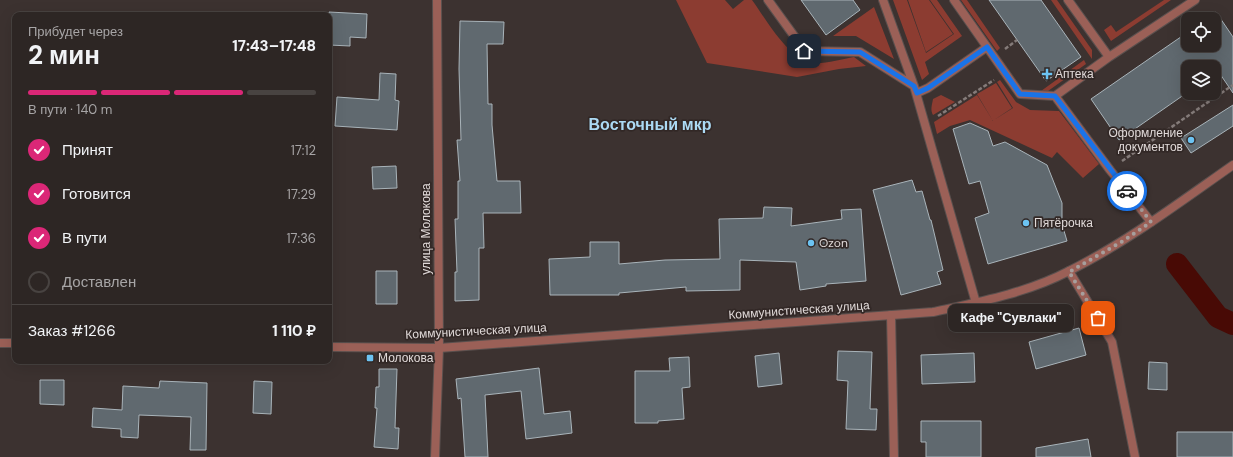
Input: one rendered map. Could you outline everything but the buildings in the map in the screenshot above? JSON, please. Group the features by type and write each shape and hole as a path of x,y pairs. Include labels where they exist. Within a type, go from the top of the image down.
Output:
{"street":[{"name":"улица Молокова","path":"435,457 438,348 437,0"},
{"path":"768,0 804,51 860,52 915,89 928,88 987,47"},
{"path":"883,0 915,89 976,303"},
{"path":"954,0 1020,94 1055,96 1108,57 1195,0"},
{"path":"1068,0 1108,57"},
{"path":"1055,96 1151,222"},
{"name":"Коммунистическая улица","path":"332,346 438,348 933,312 976,303 1028,288 1069,272 1123,241 1233,165"},
{"path":"1069,272 1112,342 1135,457"},
{"path":"891,315 894,457"},
{"path":"0,343 12,343"}],"path":[{"path":"925,124 1006,73"},
{"path":"1110,170 1233,86"}],"shaded area":[{"path":"676,0 725,0 733,9 744,0 752,0 778,38 795,55 814,63 854,57 866,66 839,69 797,77 707,63"},
{"path":"893,0 907,0 926,53 954,34 930,0 937,0 962,36 925,62 929,74 922,80"},
{"path":"908,0 929,0 953,34 926,52"},
{"path":"961,0 967,0 1000,48 997,51"},
{"path":"1051,0 1057,0 1092,50 1092,59"},
{"path":"1164,0 1171,0 1111,41 1104,30 1111,25 1116,32"},
{"path":"874,7 894,59 856,36 833,36"},
{"path":"1084,60 1086,64 1048,91 1041,91"},
{"path":"1000,80 1016,102 1030,110 1059,111 1099,164 1083,178 1057,152 1052,158 970,120 950,126 937,134 934,122 977,95 993,121 977,94 996,83 1012,108 994,120 1013,108 997,82"},
{"path":"941,95 955,102 933,115 931,109 933,99"}],"waterway":[{"path":"1177,264 1218,317 1233,324"}],"way so far":[{"path":"1098,318 1069,272 1123,241 1151,222 1127,191"}],"place":[{"name":"Аптека","path":"1047,74"},
{"name":"Оформление документов","path":"1191,140"},
{"name":"Пятёрочка","path":"1026,223"},
{"name":"Ozon","path":"811,243"},
{"name":"Кафе \"Сувлаки\"","path":"1098,318"},
{"name":"Молокова","path":"370,358"}],"district":[{"name":"Восточный мкр","path":"650,124"}],"route":[{"path":"804,51 860,52 914,86 917,93 928,88 987,47 1020,94 1055,96 1127,191"}]}
